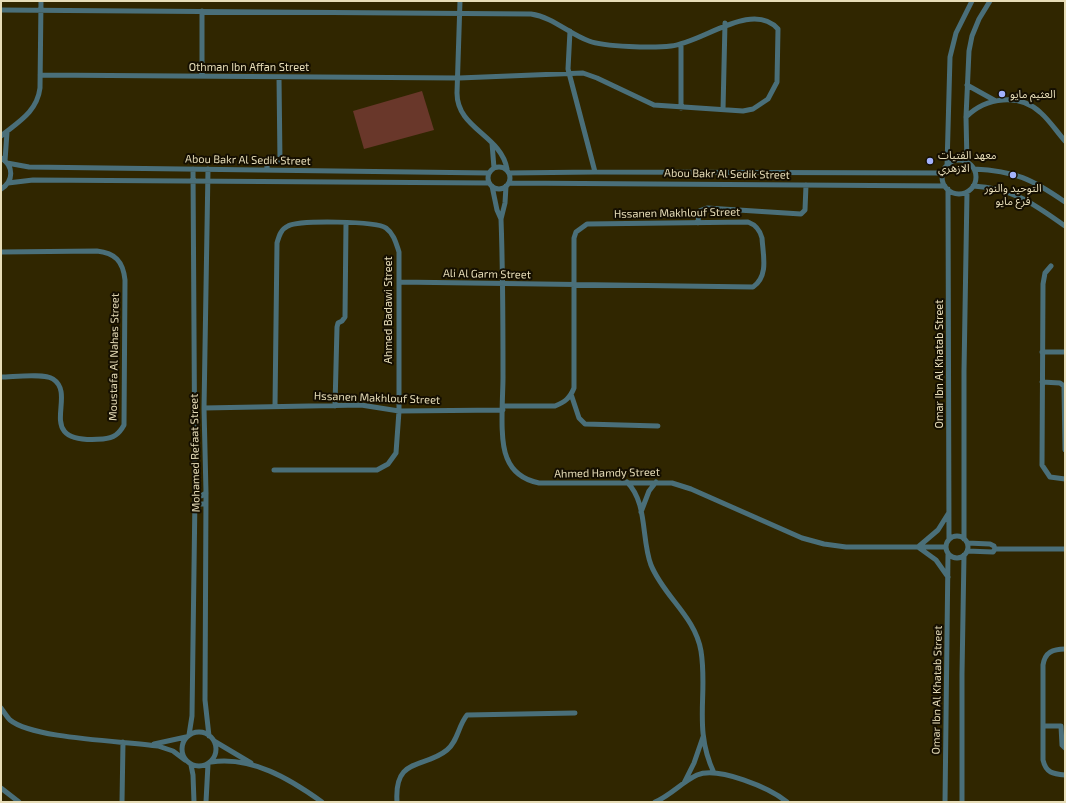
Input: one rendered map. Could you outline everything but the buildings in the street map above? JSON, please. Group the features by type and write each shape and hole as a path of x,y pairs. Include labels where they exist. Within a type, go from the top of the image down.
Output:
{"street":[{"path":"1,136 30,113 39,94 41,1"},
{"path":"460,1 458,78 459,108 465,118 502,154 508,171 508,185 498,189 491,184 489,173 494,168 501,167 508,171"},
{"path":"947,166 958,161 967,162 974,169 976,176 973,186 967,192 958,194 946,188 943,173 947,166 950,57 956,33 972,1"},
{"path":"967,162 966,117 968,51 979,19 990,1"},
{"name":"Othman Ibn Affan Street","path":"1,10 537,15 548,18 589,42 604,45 670,46 681,44 744,16 756,15 772,21 778,29 777,82 768,99 752,110 743,111 654,105 590,75 569,74 458,78 40,75"},
{"path":"202,11 202,76"},
{"path":"723,110 726,23"},
{"path":"570,31 569,74 595,172"},
{"path":"681,44 681,108"},
{"path":"267,170 267,164 280,162 279,77"},
{"path":"967,85 994,100"},
{"path":"966,117 972,111 994,100 1014,100 1034,107 1065,141"},
{"path":"1,196 2,188 8,183 11,172 4,161 7,132"},
{"path":"492,143 494,168"},
{"name":"Abou Bakr Al Sedik Street","path":"4,161 29,167 489,173"},
{"name":"Mohamed Refaat Street","path":"188,736 192,716 195,504 193,169"},
{"name":"Mohamed Refaat Street","path":"208,169 204,408 206,493 205,700 210,736"},
{"path":"974,169 1014,173 1039,185 1065,202"},
{"name":"Abou Bakr Al Sedik Street","path":"508,171 943,173"},
{"name":"Abou Bakr Al Sedik Street","path":"8,183 33,180 491,184"},
{"name":"Ahmed Hamdy Street","path":"491,184 497,210 501,219"},
{"name":"Abou Bakr Al Sedik Street","path":"508,185 806,185 946,188"},
{"name":"Ahmed Hamdy Street","path":"508,185 501,219 503,285 503,408 506,457 513,470 524,479 539,483 672,483 686,487 802,538 824,544 846,547 946,547"},
{"path":"698,223 699,211 707,208 801,214 805,210 806,185"},
{"path":"973,186 992,187 1020,197 1035,204 1065,226"},
{"name":"Omar Ibn Al Khatab Street","path":"946,188 949,539"},
{"path":"962,802 962,674 966,553 964,356 967,192"},
{"name":"Hssanen Makhlouf Street","path":"204,408 366,406 399,411 555,406 567,400 574,388 574,286 574,238 581,227 588,224 748,222 757,228 762,238 764,272 758,283 752,287 574,286"},
{"path":"335,406 337,325 345,317 346,223"},
{"name":"Ahmed Badawi Street","path":"274,470 377,470 393,459 396,453 399,411 399,252 390,232 380,225 346,223 292,224 281,231 278,237 275,406"},
{"name":"Moustafa Al Nahas Street","path":"1,252 97,251 106,252 117,258 124,273 125,280 124,425 116,436 110,439 74,438 66,434 62,427 61,393 57,382 53,379 43,377 1,376"},
{"path":"1051,266 1045,273 1043,284 1042,465 1050,477 1065,479"},
{"name":"Ali Al Garm Street","path":"399,282 574,286"},
{"path":"1042,352 1065,352"},
{"path":"1042,382 1060,383 1064,386 1065,450"},
{"path":"571,394 579,418 585,424 658,426"},
{"path":"627,482 636,493 641,513 646,547 653,571 666,592 687,616 698,638 702,663 701,722 708,757 714,773"},
{"path":"641,513 649,491 656,482"},
{"path":"195,495 201,496 206,493"},
{"path":"195,504 206,504"},
{"path":"948,513 934,535 918,547 936,560 948,578"},
{"path":"995,548 993,552 966,553 957,558 948,554 946,547 949,539 957,536 966,541 990,544 995,548 1065,549"},
{"name":"Omar Ibn Al Khatab Street","path":"945,802 948,554"},
{"path":"1065,649 1058,649 1047,653 1042,664 1044,766 1053,774 1065,775"},
{"path":"1,708 10,720 25,729 44,733 147,745 173,752 191,765 202,766 210,763 225,761 239,762 263,769"},
{"path":"397,802 397,790 402,775 414,764 447,751 457,739 467,716 575,713"},
{"path":"1044,726 1061,726 1062,745 1065,748"},
{"path":"147,745 188,736 199,732 210,736 214,741 239,757 291,781 322,802"},
{"path":"185,760 181,747 188,736"},
{"path":"684,784 703,736"},
{"path":"206,802 210,763 216,752 214,741"},
{"path":"122,802 123,742"},
{"path":"191,765 194,802"},
{"path":"655,802 669,796 696,775 714,773 753,783 770,791 787,802"},
{"path":"1,788 19,802"}],"shaded area":[{"path":"422,91 434,130 364,149 353,111"}],"place":[{"name":"العثيم مايو","path":"1002,94"},
{"name":"معهد الفتيات الازهري","path":"930,161"},
{"name":"التوحيد والنور فرع مايو","path":"1013,175"}]}
